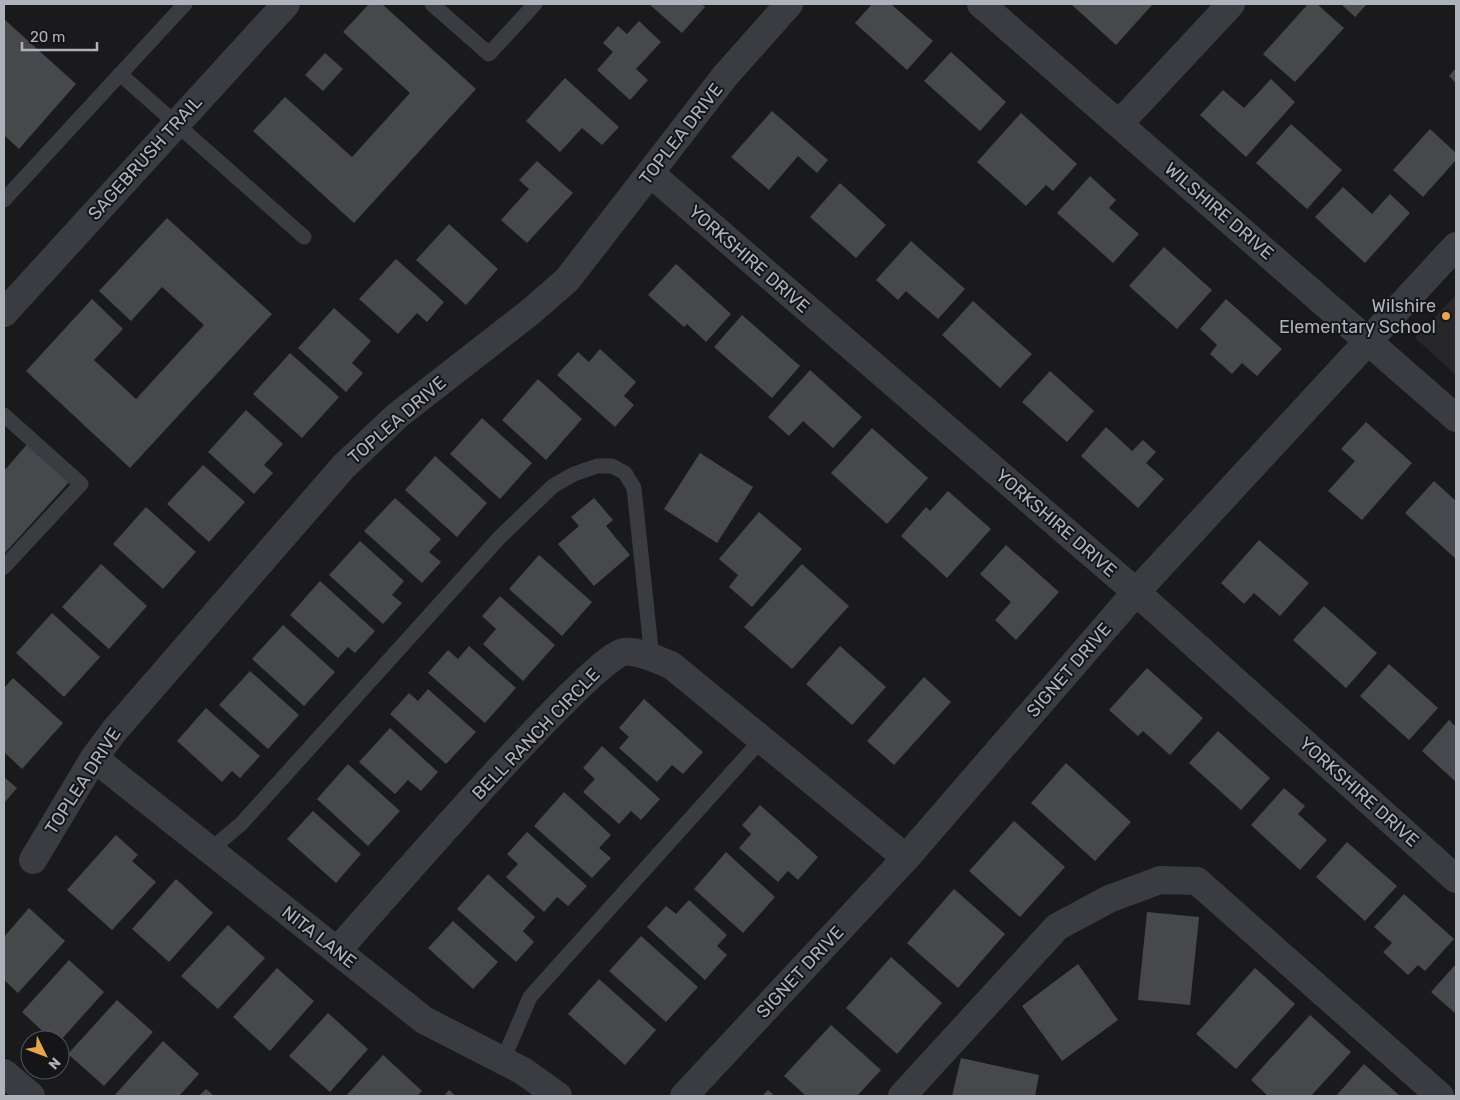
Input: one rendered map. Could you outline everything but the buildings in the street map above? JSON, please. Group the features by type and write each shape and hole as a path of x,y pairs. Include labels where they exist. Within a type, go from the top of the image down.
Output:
{"street":[{"name":"SAGEBRUSH TRAIL","path":"4,313 286,4"},
{"name":"TOPLEA DRIVE","path":"33,860 94,758 114,731 344,466 398,415 529,313 567,280 725,76 789,4"},
{"name":"WILSHIRE DRIVE","path":"982,4 1456,418"},
{"path":"1119,124 1231,4"},
{"name":"YORKSHIRE DRIVE","path":"650,173 1136,592 1456,879"},
{"name":"SIGNET DRIVE","path":"684,1096 906,858 1136,592 1456,246"},
{"name":"BELL RANCH CIRCLE","path":"337,951 543,722 606,662 623,652 652,658 671,665 906,858"},
{"name":"NITA LANE","path":"94,758 424,1020 523,1071 558,1096"},
{"path":"902,1096 1057,927 1109,899 1160,880 1197,881 1440,1096"},
{"path":"4,1072 31,1096"}],"lane":[{"path":"4,200 185,4"},
{"path":"432,4 489,54 536,4"},
{"path":"120,74 304,237"},
{"path":"4,416 81,484 4,567"},
{"path":"210,850 241,824 500,537 554,486 574,474 597,466 612,466 625,473 634,488 652,658"},
{"path":"503,1060 530,997 762,739"}],"shaded area":[{"name":"Wilshire Elementary School","path":"1456,295 1456,375 1415,338"}],"place":[{"name":"Wilshire Elementary School","path":"1446,316"}]}
